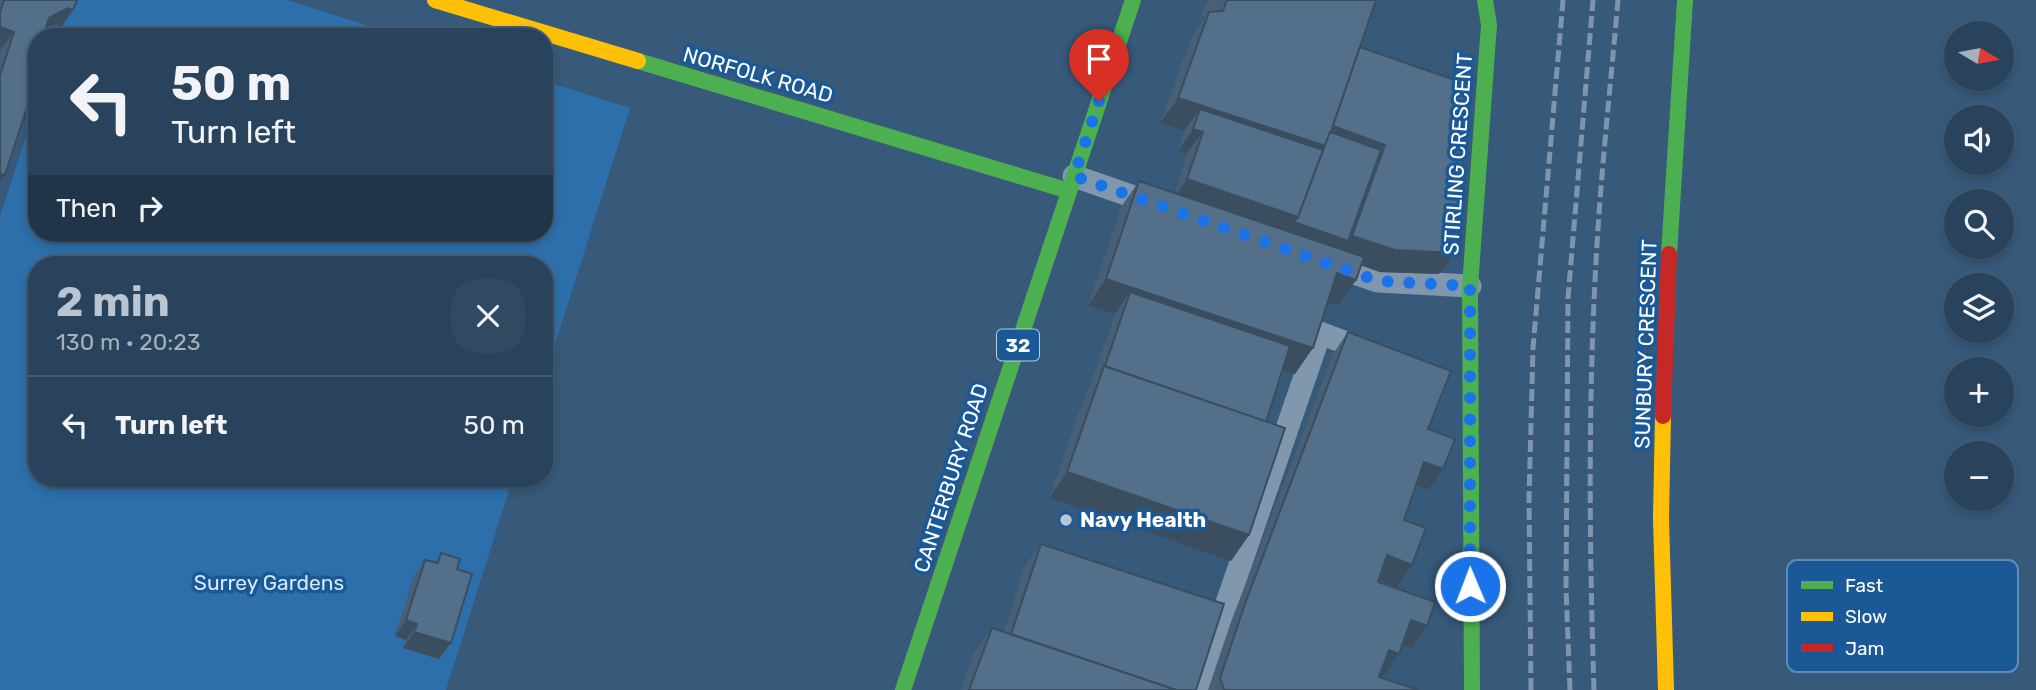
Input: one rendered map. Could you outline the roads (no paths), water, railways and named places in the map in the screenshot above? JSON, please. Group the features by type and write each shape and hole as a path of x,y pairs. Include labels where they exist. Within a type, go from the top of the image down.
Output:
{"street":[{"name":"NORFOLK ROAD","path":"435,0 532,28"},
{"name":"CANTERBURY ROAD","path":"902,690 1133,0"},
{"name":"STIRLING CRESCENT","path":"1472,690 1470,286 1489,25 1485,0"},
{"name":"SUNBURY CRESCENT","path":"1666,690 1661,607 1666,283 1685,0"},
{"name":"NORFOLK ROAD","path":"553,34 1072,184"}],"lane":[{"path":"1072,184 1181,213"},
{"path":"1313,259 1378,281 1470,286"},
{"path":"1197,690 1320,333 1395,361"},
{"path":"1445,380 1470,389"}],"railway":[{"path":"1531,690 1529,499 1533,348 1563,0"},
{"path":"1570,690 1566,589 1568,298 1593,0"},
{"path":"1594,690 1590,523 1592,356 1599,213 1618,0"}],"place":[{"name":"Navy Health","path":"1066,520"}],"park label":[{"name":"Surrey Gardens","path":"269,583"}]}
